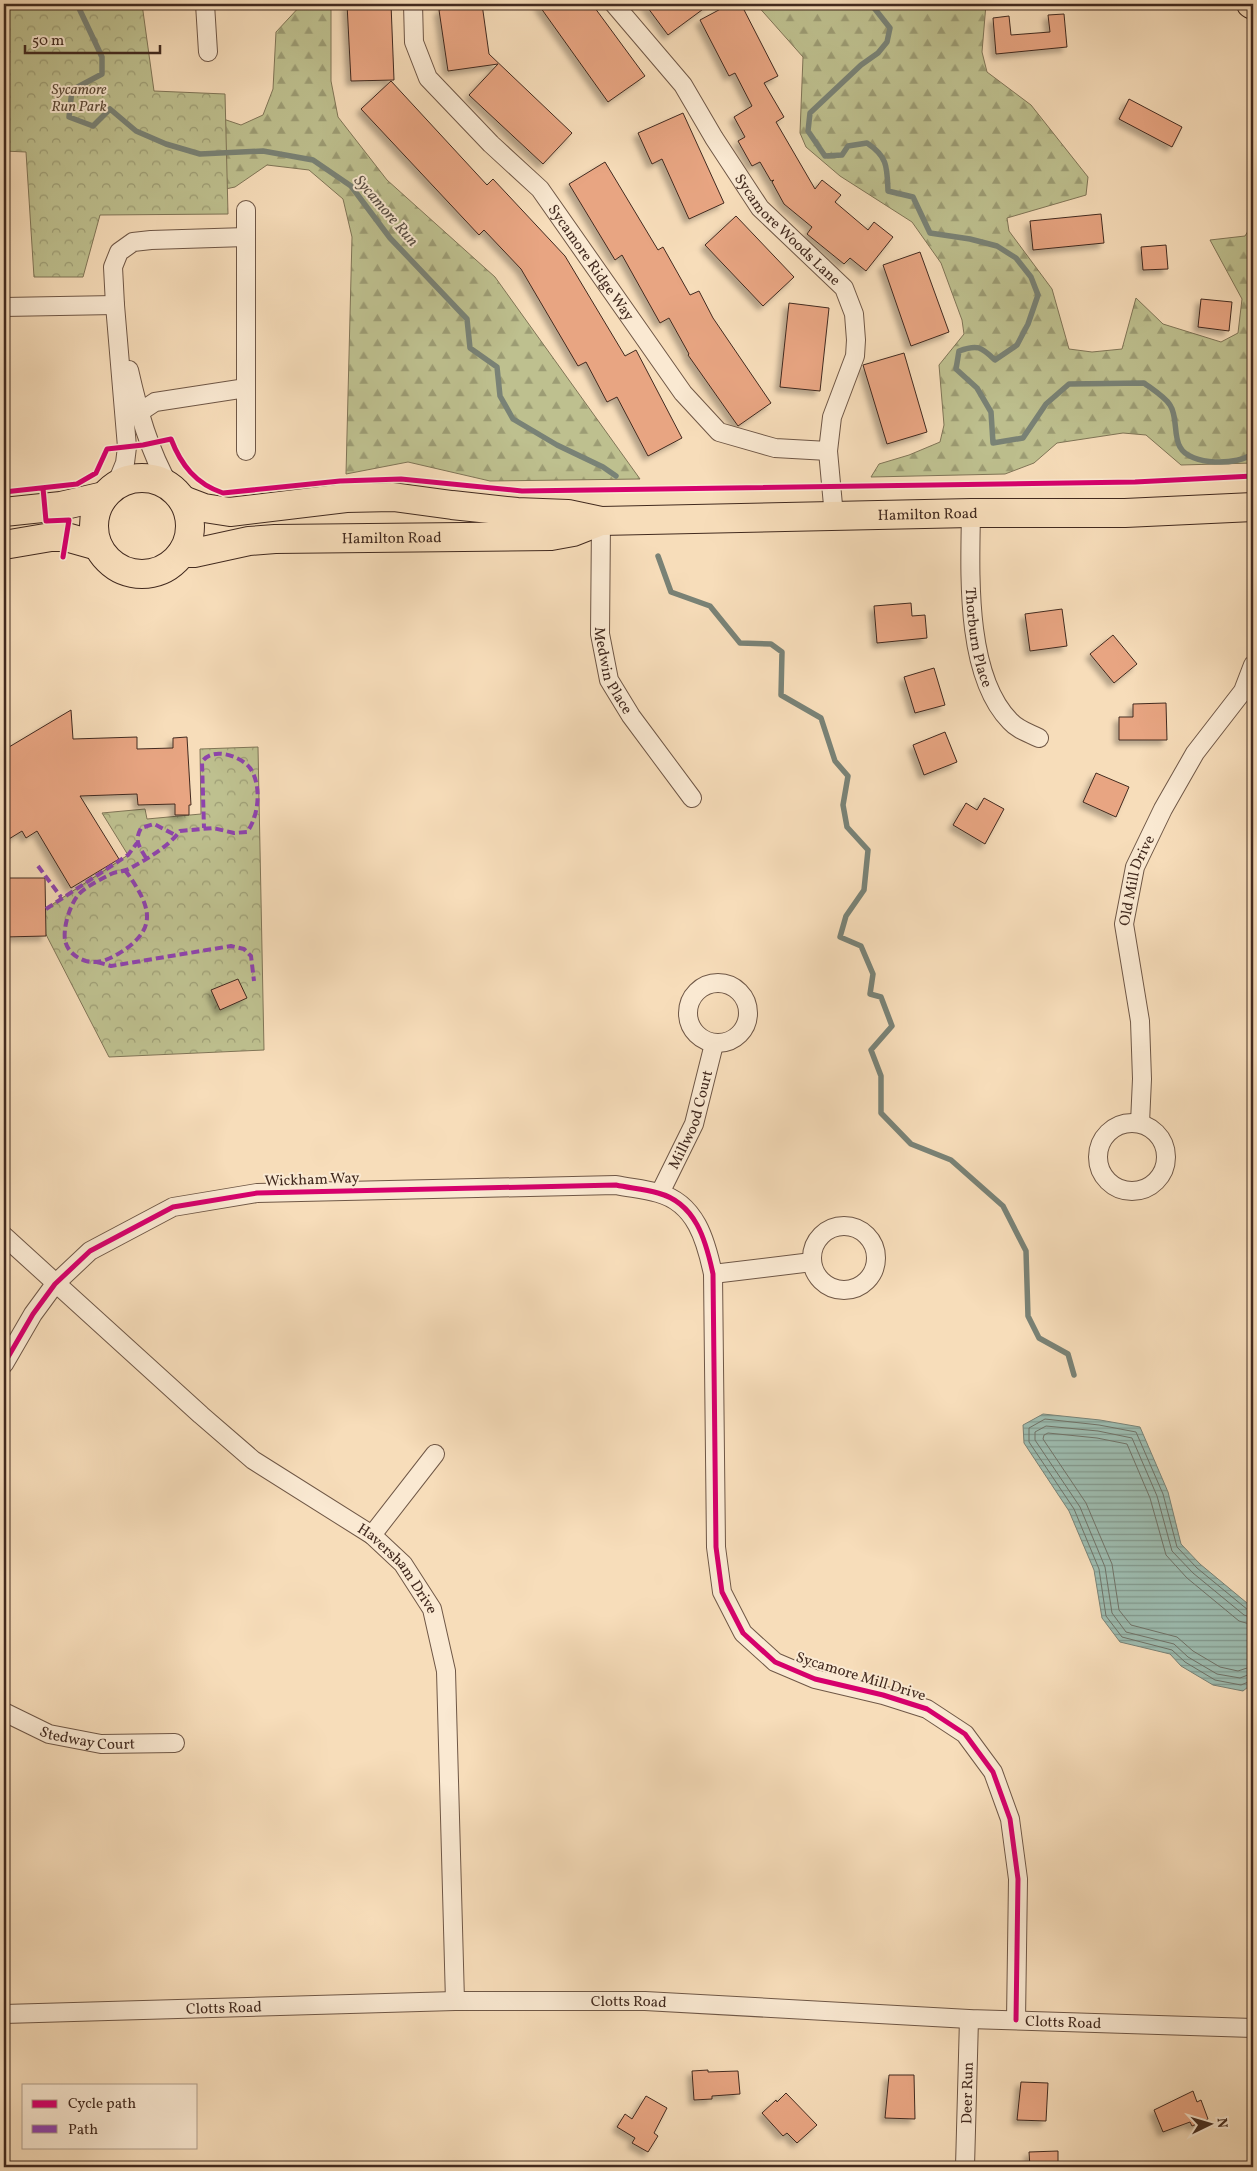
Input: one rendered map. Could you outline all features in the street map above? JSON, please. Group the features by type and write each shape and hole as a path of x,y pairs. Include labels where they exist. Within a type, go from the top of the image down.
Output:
{"main road":[{"path":"4,512 61,506 110,490 130,479 144,478 157,480 176,494 189,513 190,527 188,540 182,553 166,568 153,574 139,575 126,572 114,566 104,557 94,534 94,520 97,507 110,490"},
{"name":"Hamilton Road","path":"176,494 204,508 230,512 346,498 393,497 452,505 568,514 601,521 971,513 1125,512 1253,507"},
{"name":"Hamilton Road","path":"182,553 194,553 249,541 275,539 552,536 573,532 601,521"},
{"path":"4,545 51,537 66,537 98,546"}],"street":[{"path":"205,4 208,52"},
{"name":"Sycamore Ridge Way","path":"413,4 414,42 428,78 491,144 540,189 683,393 719,432 775,448 828,451"},
{"name":"Sycamore Woods Lane","path":"614,4 683,85 714,138 760,208 844,288 854,314 855,356 832,417 828,451 834,516"},
{"path":"246,210 246,451"},
{"path":"110,490 125,463 127,447 114,305 113,267 119,252 133,242 246,237"},
{"path":"4,307 114,305"},
{"path":"114,305 140,412 157,465 176,494"},
{"path":"140,412 155,402 246,388"},
{"name":"Thorburn Place","path":"971,513 972,604 976,646 982,669 1001,712 1021,730 1039,738"},
{"name":"Medwin Place","path":"601,521 600,634 609,680 631,716 692,798"},
{"name":"Old Mill Drive","path":"1140,1123 1142,1079 1140,1022 1124,924 1135,867 1163,809 1195,753 1243,692 1253,665"},
{"name":"Millwood Court","path":"660,1193 694,1124 714,1044"},
{"name":"Wickham Way","path":"4,1364 32,1314 54,1284 90,1251 173,1207 256,1193 616,1185 660,1193"},
{"name":"Sycamore Mill Drive","path":"660,1193 677,1202 692,1216 701,1230 707,1245 713,1274 716,1546 722,1592 743,1633 776,1662 815,1679 883,1695 927,1709 965,1734 993,1772 1010,1819 1018,1879 1016,2020"},
{"name":"Haversham Drive","path":"4,1236 54,1284 253,1460 372,1536 403,1564 432,1608 446,1670 455,2001"},
{"path":"713,1274 812,1262"},
{"path":"372,1536 434,1454"},
{"name":"Stedway Court","path":"4,1712 49,1734 101,1744 175,1743"},
{"name":"Clotts Road","path":"4,2014 455,2001 644,2001 969,2018 1253,2028"},
{"name":"Deer Run","path":"965,2167 969,2018"}],"green space":[{"path":"4,4 145,88 188,107 241,125 263,115 273,89 276,32 302,4 331,4 331,81 338,117 387,180 495,277 640,479 490,481 408,462 346,474 352,237 343,199 309,170 267,165 235,187 139,207"},
{"name":"Sycamore Run Park","path":"4,4 142,4 154,91 225,94 228,214 100,215 83,277 34,277 26,152 4,151"},
{"path":"756,4 986,4 982,52 987,72 1031,105 1088,177 1086,195 1007,218 1009,231 1052,289 1069,349 1092,352 1122,349 1136,298 1163,324 1221,342 1238,333 1242,299 1210,240 1245,236 1253,223 1253,463 1181,465 1146,435 1123,433 1057,443 1034,463 1005,474 871,477 879,464 909,455 940,442 944,425 939,365 964,334 962,320 941,263 912,222 840,176 806,147 800,133 803,57"},
{"path":"258,747 264,1050 109,1057 36,915 128,855 102,813 145,809 147,819 201,814 200,749"}],"water":[{"path":"1043,1414 1100,1420 1140,1427 1168,1492 1181,1544 1200,1564 1253,1608 1253,1683 1243,1691 1213,1685 1181,1666 1170,1654 1120,1642 1102,1618 1094,1570 1069,1511 1024,1443 1023,1425"}],"building":[{"path":"347,4 391,4 394,80 351,81"},
{"path":"443,4 482,4 489,54 572,133 543,164 469,95 498,64 448,71 439,10 444,9"},
{"path":"538,4 592,4 645,76 608,102"},
{"path":"645,4 710,4 668,35"},
{"path":"730,4 741,4 778,76 764,83 784,117 776,122 815,189 822,180 841,195 835,202 868,230 874,222 893,237 866,271 850,258 844,264 807,234 812,227 784,204 772,182 774,180 771,181 760,162 752,166 738,141 745,137 734,117 752,106 735,73 729,76 700,20"},
{"path":"1064,14 1067,47 996,54 993,18 1009,16 1011,35 1050,32 1048,15"},
{"path":"391,81 487,185 493,179 565,256 625,356 636,350 682,438 648,456 617,397 607,402 586,362 578,366 521,269 484,230 479,235 361,109"},
{"path":"1129,99 1182,127 1172,147 1119,119"},
{"path":"683,113 724,203 689,219 662,159 652,164 638,133"},
{"path":"605,162 658,250 663,247 690,295 699,291 713,318 771,403 738,426 688,355 669,318 660,323 622,255 615,260 569,184"},
{"path":"1101,214 1104,243 1033,250 1030,221"},
{"path":"736,216 794,277 763,306 705,245"},
{"path":"1166,245 1168,269 1143,270 1141,247"},
{"path":"920,252 949,332 911,346 883,265"},
{"path":"1201,299 1232,302 1229,331 1198,327"},
{"path":"789,303 829,308 820,391 780,387"},
{"path":"904,353 927,432 887,444 863,365"},
{"path":"911,603 912,616 925,615 927,638 877,643 874,606"},
{"path":"1062,609 1067,646 1030,651 1025,614"},
{"path":"1113,635 1137,664 1114,683 1090,654"},
{"path":"934,668 945,705 915,713 904,677"},
{"path":"1166,703 1167,740 1119,740 1119,717 1133,717 1133,704"},
{"path":"71,710 73,739 137,737 137,749 173,748 173,738 187,737 191,805 189,805 189,815 175,815 175,804 138,805 137,794 80,796 119,859 71,888 37,831 26,838 22,831 4,842 4,750"},
{"path":"945,732 957,762 924,775 913,745"},
{"path":"1096,773 1129,787 1116,817 1083,802"},
{"path":"984,798 1004,809 985,844 953,825 966,803 977,810"},
{"path":"4,878 45,878 46,936 4,937"},
{"path":"238,979 247,998 220,1010 211,990"},
{"path":"708,2070 708,2072 738,2071 740,2094 712,2096 712,2099 694,2100 692,2071"},
{"path":"889,2075 914,2075 915,2119 885,2118"},
{"path":"1021,2082 1048,2083 1046,2121 1017,2120"},
{"path":"1193,2091 1197,2102 1201,2100 1208,2119 1192,2126 1190,2122 1163,2132 1154,2110"},
{"path":"786,2093 817,2125 797,2143 787,2133 783,2136 762,2113"},
{"path":"646,2096 667,2108 654,2133 658,2136 648,2152 632,2143 635,2138 617,2127 625,2114 632,2119"},
{"path":"1058,2151 1058,2167 1030,2167 1029,2152"}],"waterway":[{"name":"Sycamore Run","path":"77,4 102,57 102,74 72,90 69,117 93,126 110,109 136,131 166,144 200,154 263,151 313,160 351,186 390,238 467,319 470,348 497,367 500,396 513,419 557,445 603,467 616,476"},
{"path":"871,4 890,28 887,42 878,53 861,65 810,113 808,131 825,156 842,155 848,146 867,143 883,158 888,191 913,197 930,233 970,239 997,246 1016,258 1031,277 1038,295 1028,324 1017,345 995,360 979,348 975,347 959,351 956,369 977,388 991,412 993,443 1023,438 1046,404 1069,384 1144,383 1162,396 1170,405 1174,415 1178,442 1185,453 1194,458 1215,462 1237,460 1253,453"},
{"path":"658,556 671,592 710,606 740,643 771,644 782,652 781,695 821,718 835,761 848,776 843,805 847,827 868,850 864,890 846,916 840,937 861,946 873,974 870,994 881,997 892,1026 871,1050 881,1076 881,1113 911,1144 951,1160 1003,1206 1026,1251 1028,1316 1039,1338 1068,1354 1074,1375"}],"marked path":[{"path":"125,870 134,883 145,905 146,925 141,935 132,944 106,960 90,962 72,954 65,940 65,929 73,904 79,894 86,888 115,872 124,871 127,870 143,861 163,847 180,831 213,828 234,833 247,832 254,818 258,800 254,775 246,764 226,754 212,754 202,762 204,828"},
{"path":"146,858 139,847 138,836 141,828 154,824 177,836"},
{"path":"46,909 128,855 137,843"},
{"path":"38,866 61,897"},
{"path":"97,962 111,966 231,946 244,949 251,956 254,981"}],"cycle path":[{"path":"4,492 77,484 96,473 107,449 143,445 171,439 185,465 197,479 223,493 340,481 401,479 522,491 1135,482 1253,476"},
{"path":"43,488 46,521 69,520 63,557"},
{"path":"4,1364 33,1314 55,1284 90,1251 173,1207 257,1193 616,1185 658,1193 682,1205 690,1214 703,1237 713,1274 716,1547 722,1592 743,1633 775,1662 815,1679 883,1695 927,1709 965,1734 993,1772 1010,1819 1018,1879 1016,2020"}]}
